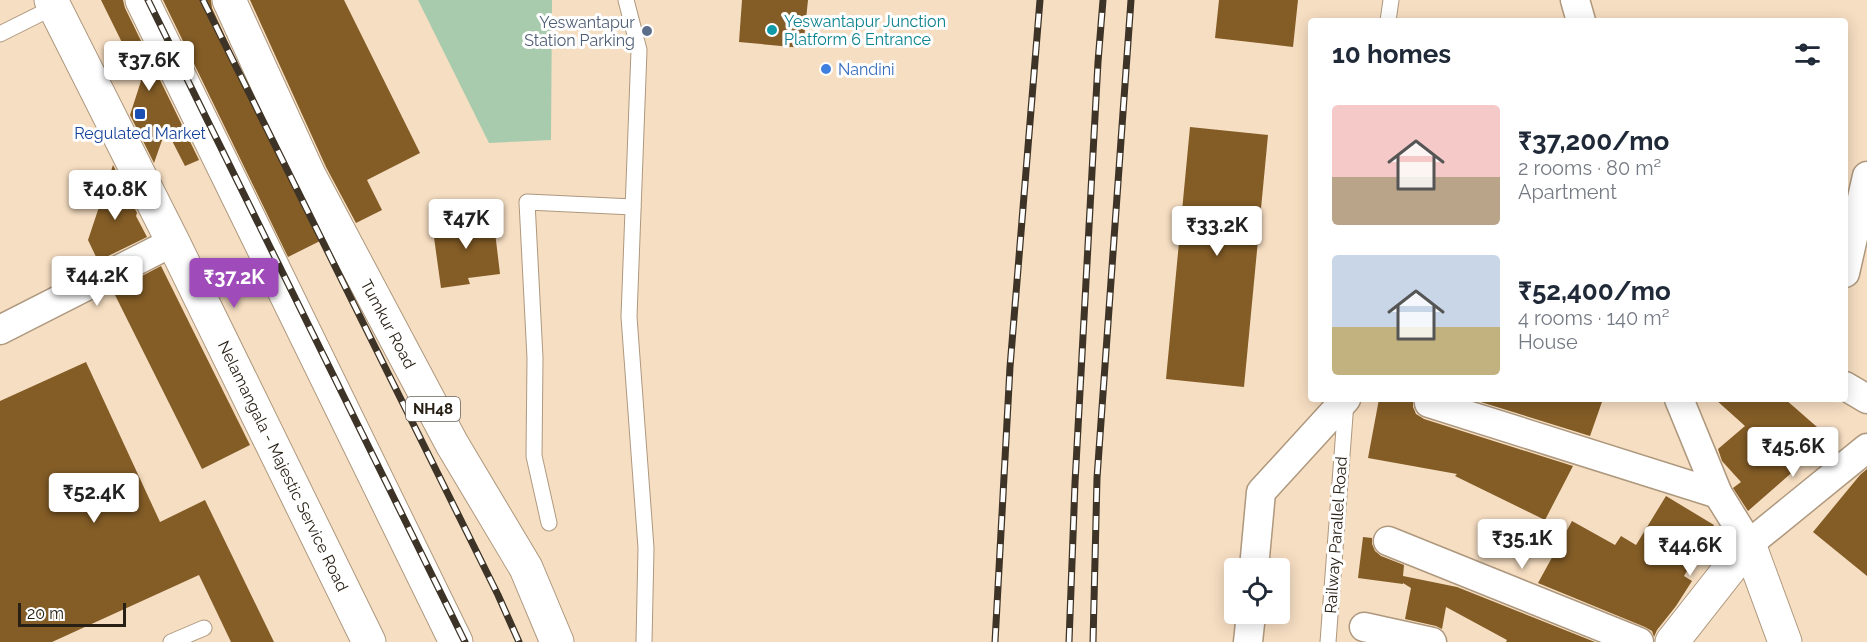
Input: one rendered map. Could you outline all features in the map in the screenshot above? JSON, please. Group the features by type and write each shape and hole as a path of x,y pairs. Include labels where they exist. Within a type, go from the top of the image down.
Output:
{"main road":[{"path":"142,0 456,642"},
{"name":"Tumkur Road","path":"229,0 309,175 452,444 526,568 557,642"},
{"name":"Nelamangala - Majestic Service Road","path":"52,3 173,242 369,642"},
{"path":"1672,642 1749,544"},
{"path":"1749,544 1785,642"}],"street":[{"path":"1575,0 1580,18"},
{"path":"1848,260 1867,176"},
{"path":"0,330 173,242"},
{"path":"1848,388 1867,399"},
{"path":"1255,558 1261,492 1343,402"},
{"path":"1680,402 1718,494 1749,544 1867,448"},
{"path":"1430,403 1718,494"},
{"path":"1388,541 1639,642"},
{"path":"1248,642 1250,624"},
{"path":"1364,627 1432,642"}],"lane":[{"path":"626,0 639,50 629,317 646,548 644,642"},
{"path":"1388,18 1391,0"},
{"path":"0,34 52,3"},
{"path":"549,523 534,456 534,358 527,202 633,207"},
{"name":"Railway Parallel Road","path":"1328,642 1346,402"},
{"path":"171,642 204,628"}],"green space":[{"path":"418,0 552,0 551,140 489,143"}],"building":[{"path":"101,0 123,0 199,160 185,166 166,129 154,163 130,115 141,81"},
{"path":"163,0 211,0 212,8 292,183 322,240 288,257"},
{"path":"250,0 344,0 420,153 367,180 382,210 356,223 326,167"},
{"name":"Yeswantapur Junction Platform 6 Entrance","path":"742,0 808,0 803,48 739,42"},
{"path":"1219,0 1298,0 1293,47 1215,38"},
{"path":"1190,127 1268,135 1244,387 1166,379"},
{"path":"113,165 147,237 98,261 88,240"},
{"path":"493,215 500,274 468,278 470,284 441,288 432,223"},
{"path":"161,266 250,445 202,469 113,291"},
{"path":"86,362 160,522 205,500 274,642 231,642 199,575 52,642 0,642 0,401"},
{"path":"1378,402 1413,402 1416,414 1424,419 1573,466 1545,520 1455,476 1457,474 1368,458"},
{"path":"1481,402 1602,402 1590,436"},
{"path":"1718,402 1788,402 1817,427 1804,442 1814,453 1748,511 1733,488 1741,482 1722,461 1718,449 1745,426"},
{"path":"1867,469 1867,576 1813,532"},
{"path":"1666,496 1714,525 1684,576 1692,581 1654,637 1652,631 1645,627 1538,583 1572,521 1615,545 1621,536 1636,545"},
{"path":"1363,537 1372,538 1375,551 1381,556 1404,565 1403,576 1457,587 1595,642 1506,642 1507,640 1446,607 1442,629 1405,619 1411,588 1403,583 1358,578"}],"railway":[{"path":"148,0 465,642"},
{"path":"203,0 498,595 519,642"},
{"path":"995,642 1010,367 1040,0"},
{"path":"1069,642 1075,483 1103,0"},
{"path":"1093,642 1097,478 1131,0"}],"place":[{"name":"Yeswantapur Junction Platform 6 Entrance","path":"772,30"},
{"name":"Yeswantapur Station Parking","path":"647,31"},
{"name":"Nandini","path":"826,69"},
{"name":"Regulated Market","path":"140,114"}]}
